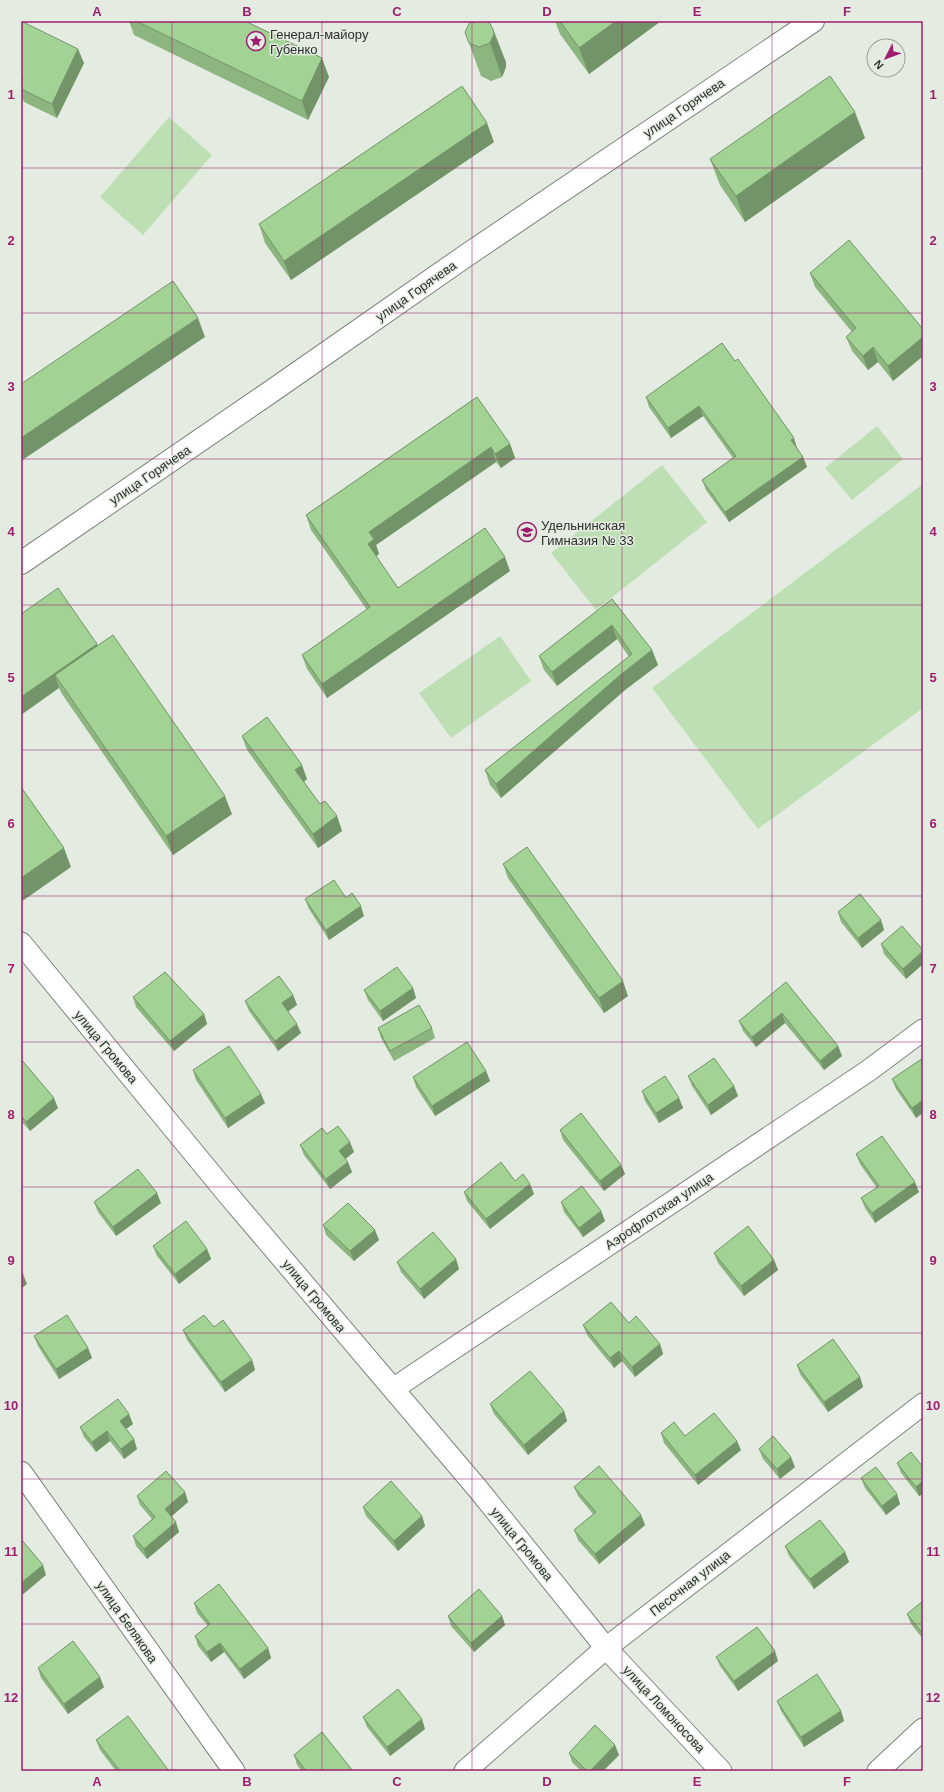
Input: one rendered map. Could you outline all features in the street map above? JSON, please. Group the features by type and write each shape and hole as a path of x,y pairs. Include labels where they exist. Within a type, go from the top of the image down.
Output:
{"main road":[{"name":"улица Горячева","path":"21,563 473,251 813,21"}],"street":[{"name":"улица Громова","path":"21,943 230,1197 478,1489 606,1648"},
{"name":"Аэрофлотская улица","path":"393,1389 868,1071 923,1030"},
{"name":"Песочная улица","path":"465,1771 606,1648 923,1404"},
{"name":"улица Белякова","path":"21,1472 234,1771"},
{"name":"улица Ломоносова","path":"606,1648 721,1771"},
{"path":"878,1771 923,1729"}],"green space":[{"path":"169,117 212,155 143,235 100,197"},
{"path":"877,426 903,459 852,500 825,468"},
{"path":"662,465 707,522 596,610 551,553"},
{"path":"923,484 923,708 758,829 652,688"},
{"path":"500,636 531,681 451,738 419,693"}],"building":[{"path":"21,21 78,49 52,104 21,89 21,82 23,78 21,77"},
{"path":"136,21 245,21 322,58 302,101"},
{"path":"560,21 616,21 579,48"},
{"path":"470,22 489,22 494,34 490,43 479,47 469,43 465,32"},
{"path":"830,76 855,112 736,196 710,159"},
{"path":"462,86 487,123 284,261 259,224"},
{"path":"849,240 923,329 923,337 888,366 873,347 863,356 846,337 856,328 810,273"},
{"path":"173,281 198,318 21,438 21,384"},
{"path":"722,343 735,361 738,359 794,438 791,440 803,457 725,512 702,480 736,456 699,406 668,428 646,397"},
{"path":"477,397 510,444 495,454 491,447 369,532 374,539 368,544 398,588 485,528 505,557 322,684 302,655 370,607 306,515"},
{"path":"58,588 97,644 21,697 21,614"},
{"path":"612,599 652,650 619,676 496,784 485,770 632,654 612,625 552,672 539,656"},
{"path":"113,635 225,796 166,836 55,675"},
{"path":"267,717 302,765 295,770 320,804 325,801 337,816 313,834 242,736"},
{"path":"21,787 64,848 21,878"},
{"path":"527,847 623,981 599,998 503,864"},
{"path":"334,880 346,898 352,893 361,906 326,930 305,899"},
{"path":"860,894 881,920 858,938 838,912"},
{"path":"902,926 923,950 903,969 881,944"},
{"path":"397,967 413,988 380,1011 364,990"},
{"path":"165,972 204,1014 170,1041 133,997"},
{"path":"279,976 293,995 282,1003 297,1024 275,1041 245,1001"},
{"path":"786,982 838,1046 820,1061 782,1013 752,1037 739,1021"},
{"path":"419,1005 432,1028 390,1051 378,1028"},
{"path":"467,1042 486,1071 432,1106 413,1077"},
{"path":"229,1046 261,1094 225,1118 193,1070"},
{"path":"714,1058 734,1086 708,1105 688,1076"},
{"path":"923,1058 923,1100 912,1108 892,1079"},
{"path":"21,1059 54,1098 26,1122 21,1115"},
{"path":"665,1076 679,1098 656,1113 642,1091"},
{"path":"581,1113 621,1165 600,1181 560,1130"},
{"path":"338,1126 350,1142 339,1151 348,1162 326,1179 300,1145 322,1128 327,1134"},
{"path":"882,1136 915,1182 872,1213 861,1198 879,1186 856,1154"},
{"path":"501,1162 515,1181 523,1174 530,1184 486,1219 464,1192"},
{"path":"138,1169 157,1193 113,1227 94,1202"},
{"path":"582,1186 601,1211 579,1228 561,1202"},
{"path":"348,1203 375,1230 350,1251 323,1225"},
{"path":"186,1221 207,1249 175,1274 153,1246"},
{"path":"748,1226 774,1260 741,1286 714,1253"},
{"path":"433,1232 456,1259 420,1289 397,1262"},
{"path":"611,1302 629,1323 636,1316 660,1344 632,1367 619,1351 610,1358 583,1325"},
{"path":"67,1315 88,1348 56,1369 34,1336"},
{"path":"204,1315 214,1327 223,1320 252,1360 221,1382 183,1330"},
{"path":"833,1339 860,1377 824,1402 797,1365"},
{"path":"530,1371 564,1411 524,1445 490,1404"},
{"path":"118,1399 129,1414 120,1421 134,1439 121,1449 107,1431 92,1442 80,1427"},
{"path":"714,1413 737,1441 695,1475 661,1433 674,1422 685,1436"},
{"path":"773,1436 791,1457 777,1469 759,1449"},
{"path":"911,1452 923,1467 923,1481 916,1487 897,1463"},
{"path":"599,1466 641,1515 595,1554 574,1530 596,1512 574,1487"},
{"path":"876,1467 897,1494 882,1506 861,1478"},
{"path":"166,1471 185,1492 165,1509 176,1522 144,1549 133,1536 155,1517 137,1496"},
{"path":"391,1481 422,1516 394,1541 363,1507"},
{"path":"820,1520 845,1552 810,1579 785,1546"},
{"path":"21,1539 43,1565 21,1583"},
{"path":"219,1584 268,1648 240,1669 220,1643 207,1652 195,1636 210,1624 194,1603"},
{"path":"479,1589 502,1616 471,1643 448,1616"},
{"path":"923,1601 923,1634 907,1614"},
{"path":"757,1627 775,1651 734,1681 716,1657"},
{"path":"73,1641 100,1677 64,1704 38,1668"},
{"path":"817,1674 841,1711 801,1737 777,1701"},
{"path":"398,1689 422,1719 387,1747 363,1717"},
{"path":"128,1716 169,1771 120,1771 96,1740"},
{"path":"595,1725 615,1745 590,1771 587,1771 569,1753"},
{"path":"322,1732 353,1771 306,1771 294,1755"}],"place":[{"name":"Генерал-майору Губенко","path":"256,41"},
{"name":"Удельнинская Гимназия № 33","path":"527,532"}]}
